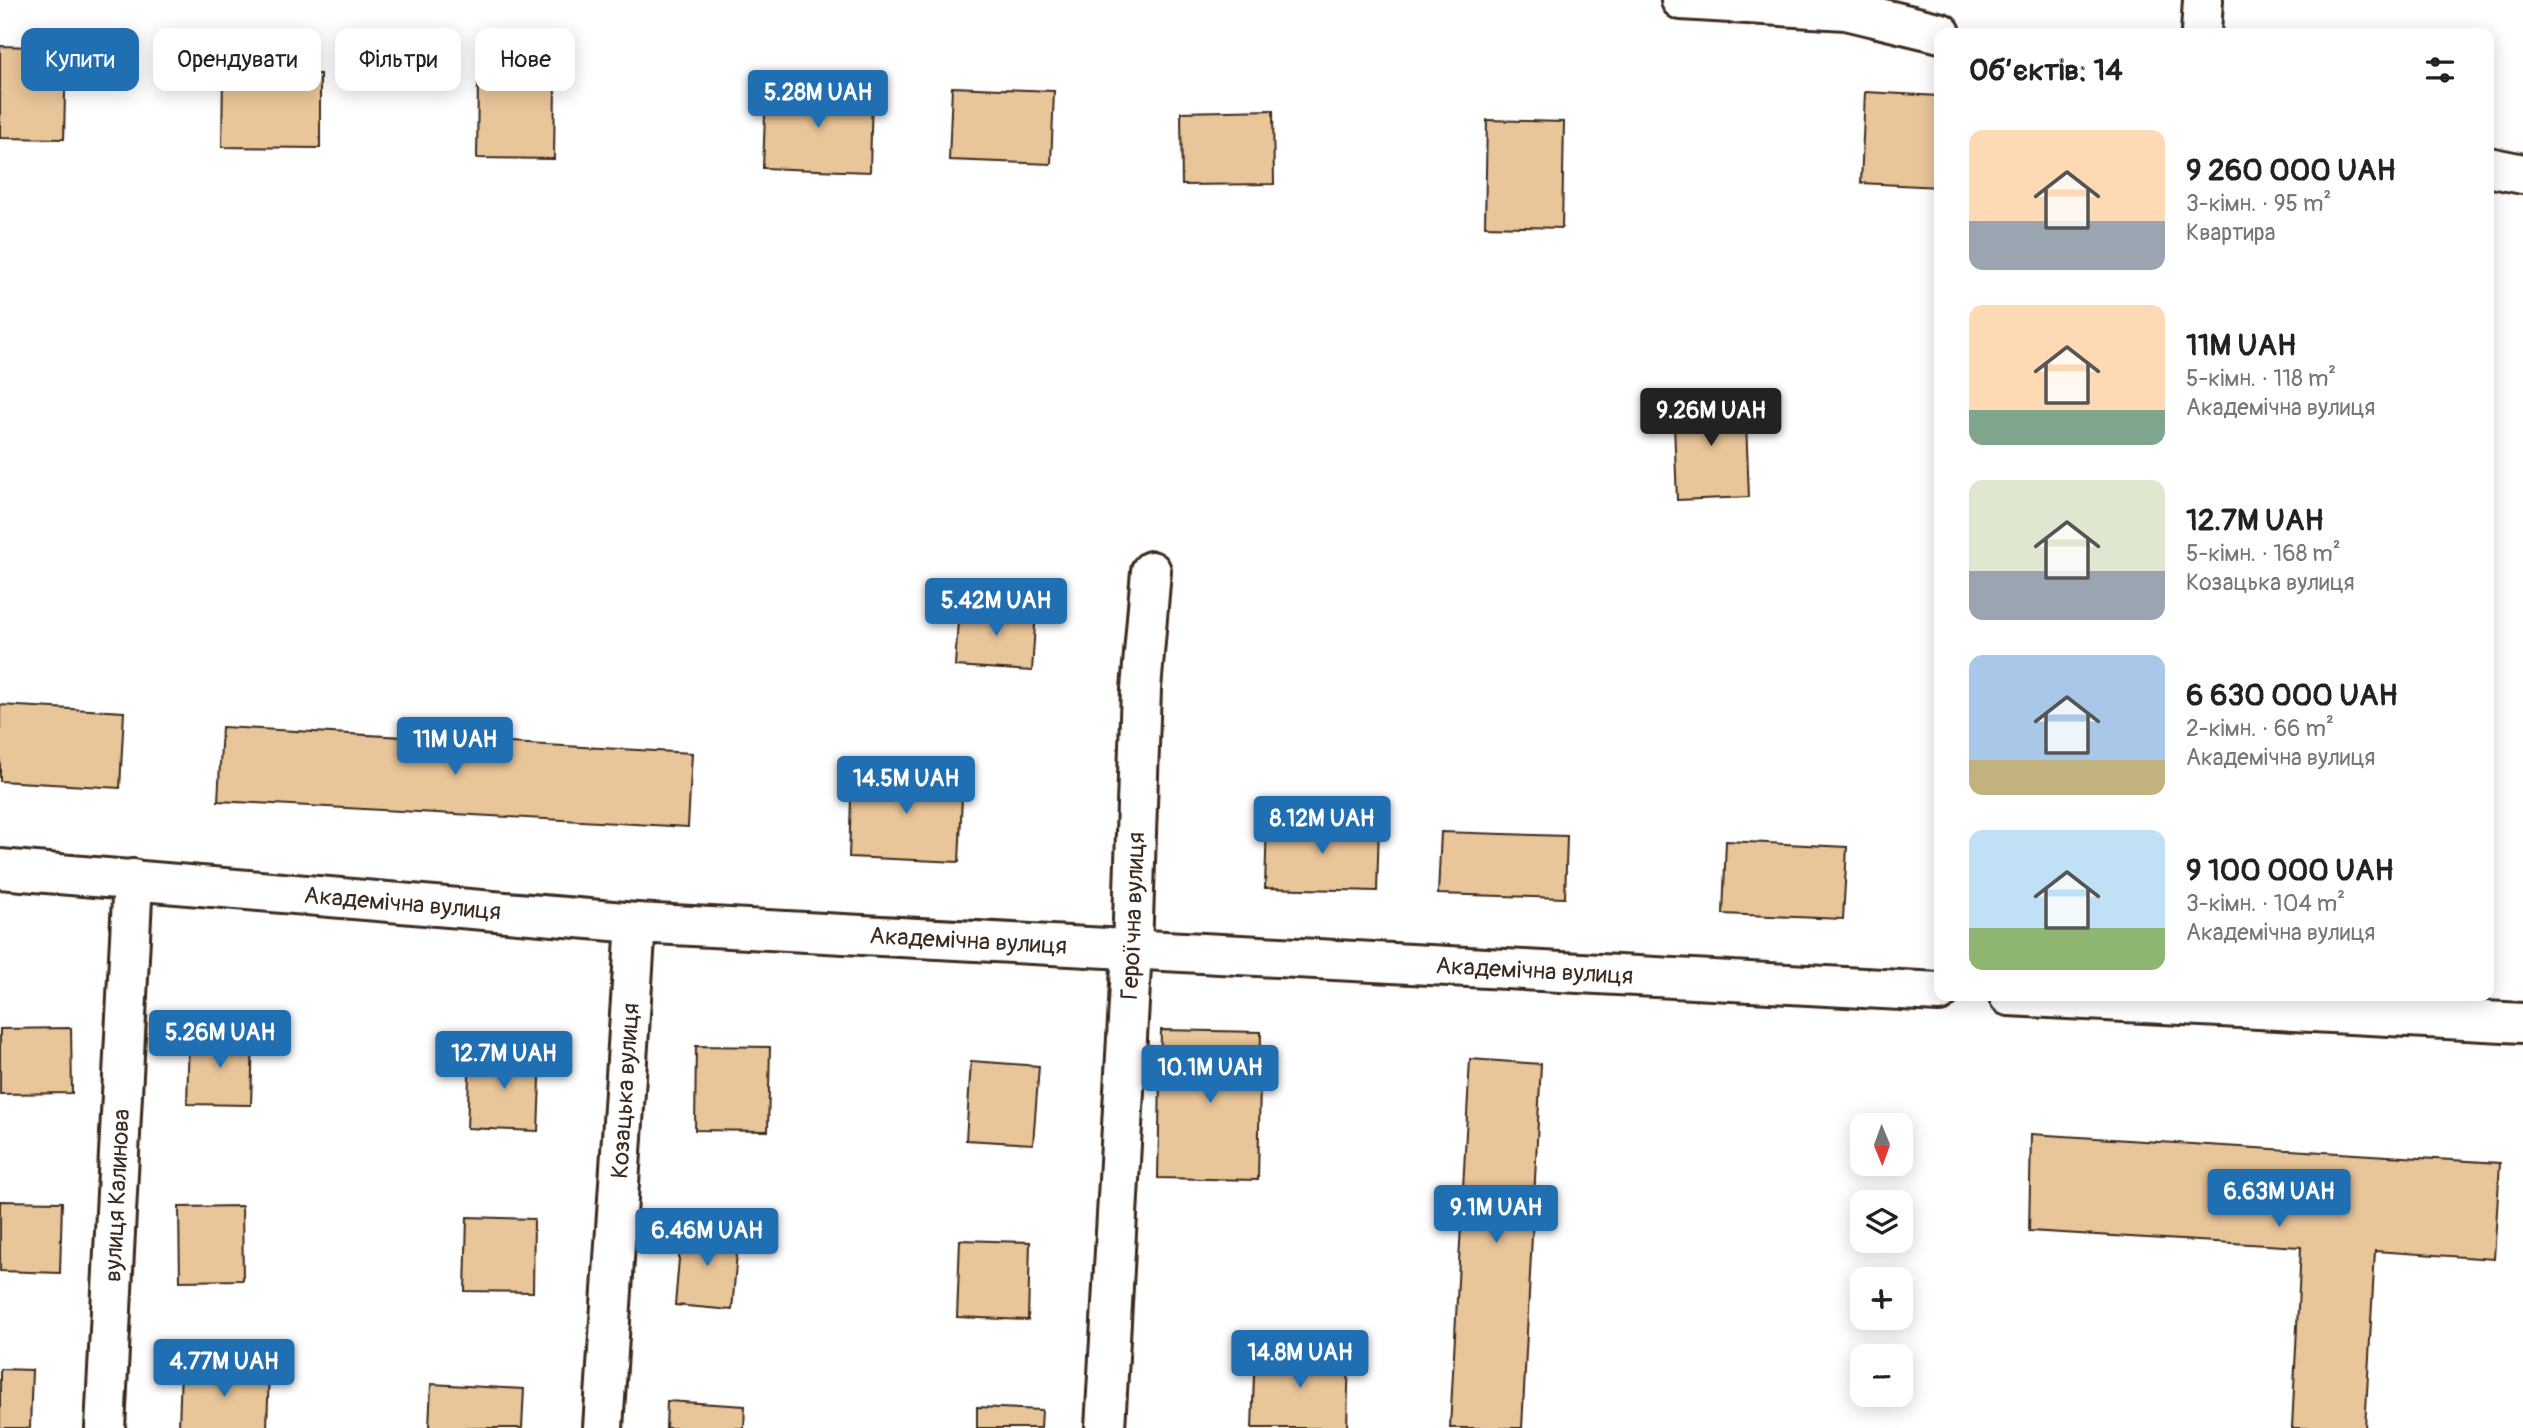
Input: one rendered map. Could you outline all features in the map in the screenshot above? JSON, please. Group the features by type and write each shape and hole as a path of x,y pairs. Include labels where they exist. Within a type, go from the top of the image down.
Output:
{"street":[{"path":"1681,0 1846,10 1934,31"},
{"path":"2201,28 2203,0"},
{"path":"2494,168 2523,174"},
{"name":"Героїчна вулиця","path":"1105,1428 1132,949 1141,689 1151,571"},
{"name":"Академічна вулиця","path":"0,869 636,923 1934,992"},
{"name":"вулиця Калинова","path":"105,1428 133,879"},
{"name":"Козацька вулиця","path":"603,1428 636,923"},
{"path":"2104,1001 2523,1023"}],"building":[{"path":"0,46 21,47 21,91 65,91 64,139 0,138"},
{"path":"952,87 1054,91 1051,164 949,160"},
{"path":"766,88 872,91 870,172 763,168"},
{"path":"223,91 320,91 320,148 222,147"},
{"path":"478,91 555,91 554,159 477,158"},
{"path":"1865,92 1934,96 1934,187 1861,183"},
{"path":"1273,110 1274,184 1182,185 1181,112"},
{"path":"1487,120 1564,122 1562,228 1485,226"},
{"path":"1745,397 1749,497 1677,500 1673,400"},
{"path":"959,605 1036,610 1032,671 955,666"},
{"path":"0,705 124,712 120,788 0,781"},
{"path":"222,727 692,753 688,827 218,801"},
{"path":"852,770 963,775 959,862 849,857"},
{"path":"1267,821 1379,825 1377,891 1265,888"},
{"path":"1441,832 1567,836 1565,898 1438,894"},
{"path":"1726,841 1847,847 1843,919 1723,914"},
{"path":"71,1028 72,1093 0,1094 0,1029"},
{"path":"1161,1030 1261,1032 1258,1180 1158,1178"},
{"path":"189,1036 253,1037 251,1105 187,1104"},
{"path":"696,1046 770,1047 768,1131 695,1130"},
{"path":"470,1051 541,1054 538,1131 467,1128"},
{"path":"1470,1059 1541,1064 1522,1428 1450,1428"},
{"path":"971,1061 1039,1066 1033,1144 966,1140"},
{"path":"2031,1134 2500,1163 2494,1259 2375,1251 2365,1428 2292,1428 2301,1247 2029,1231"},
{"path":"0,1201 62,1202 60,1273 0,1271"},
{"path":"242,1206 243,1280 180,1281 179,1207"},
{"path":"467,1217 534,1219 533,1292 465,1291"},
{"path":"682,1225 739,1230 732,1310 675,1305"},
{"path":"960,1240 1030,1242 1028,1320 957,1317"},
{"path":"1255,1349 1349,1353 1347,1428 1252,1428"},
{"path":"0,1369 32,1370 30,1428 0,1428"},
{"path":"181,1369 269,1371 267,1428 179,1428"},
{"path":"431,1384 524,1389 522,1428 429,1428"},
{"path":"667,1401 745,1406 744,1428 666,1428"},
{"path":"977,1407 1042,1410 1041,1428 977,1428"}]}
